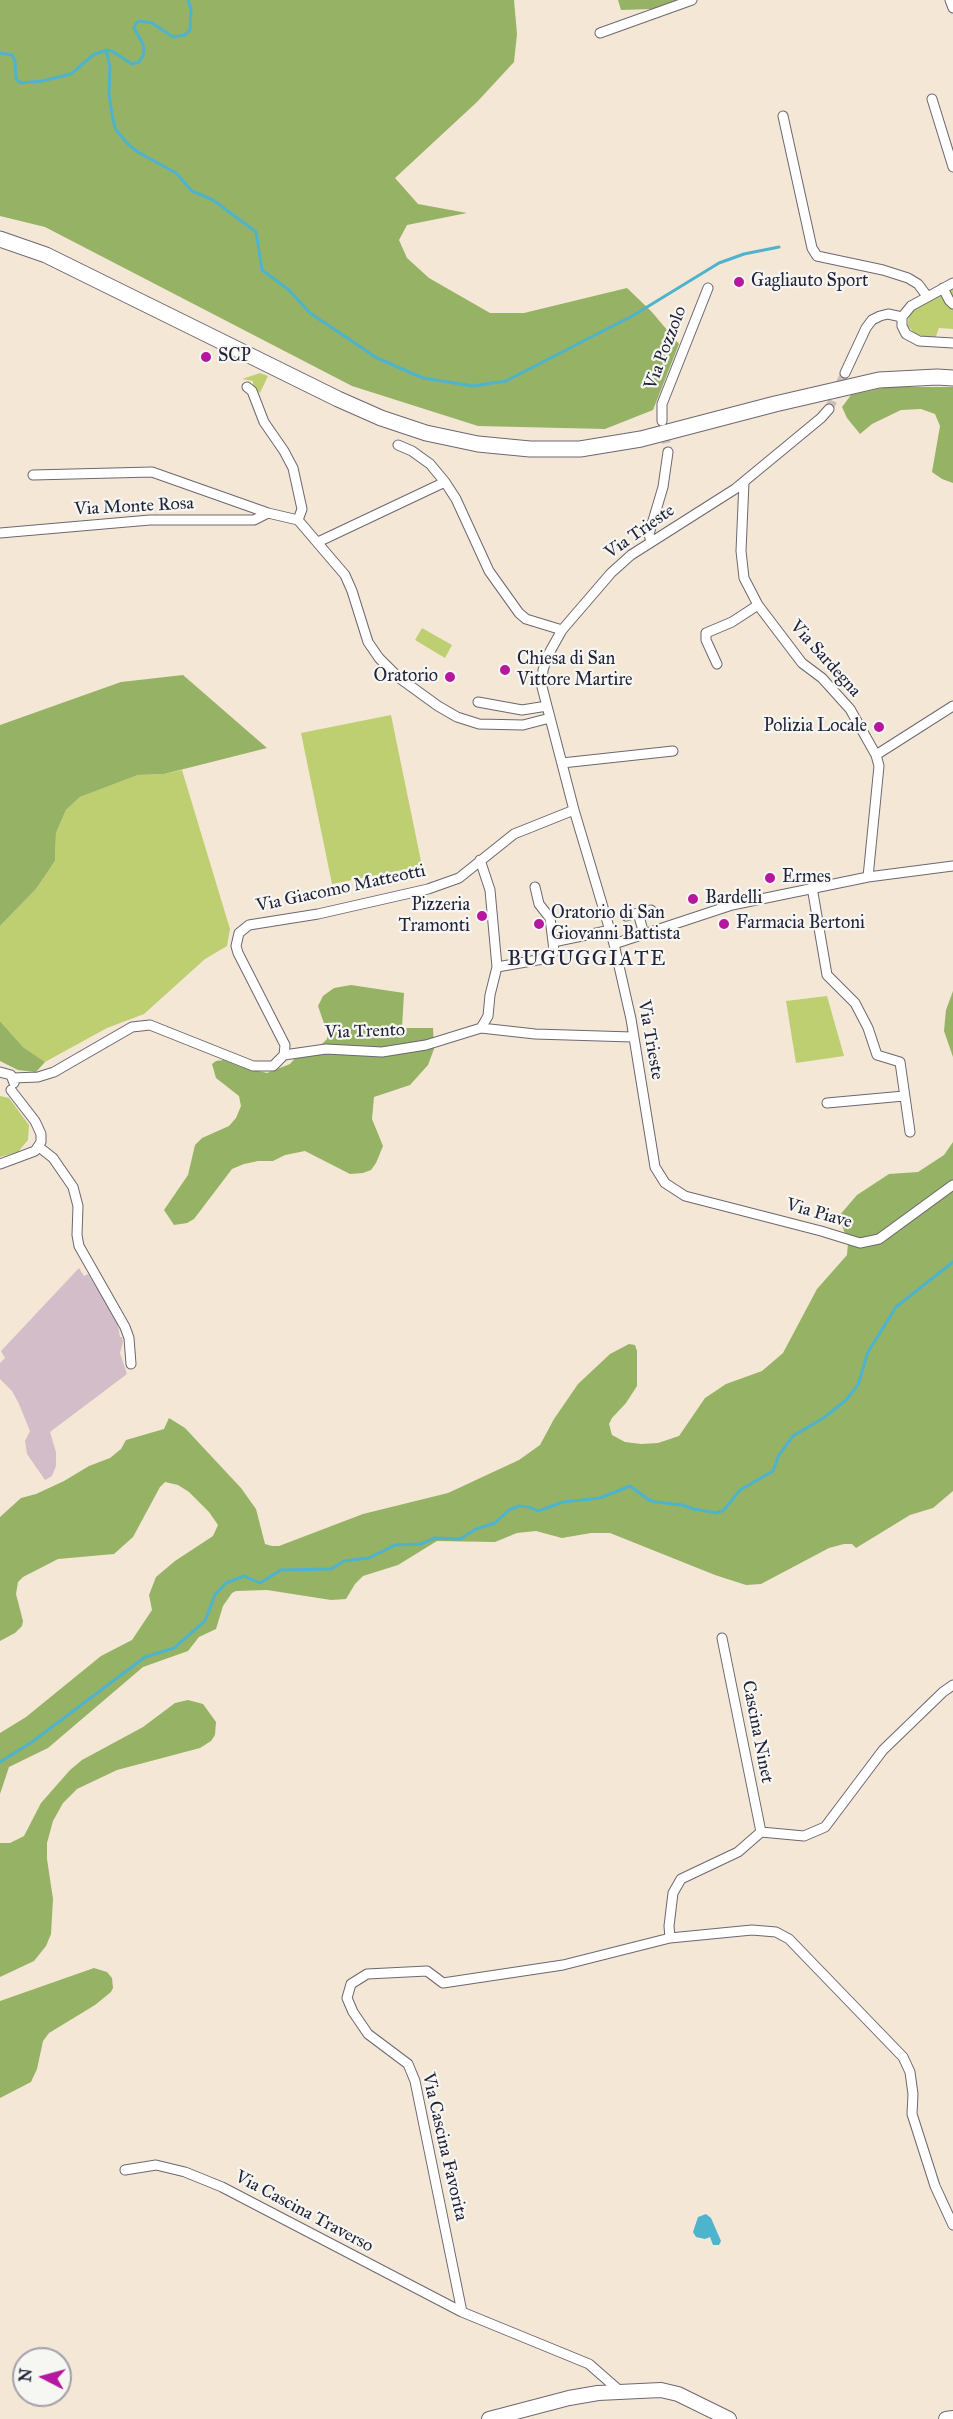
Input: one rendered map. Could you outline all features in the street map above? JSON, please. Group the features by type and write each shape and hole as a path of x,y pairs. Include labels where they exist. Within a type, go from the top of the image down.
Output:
{"main road":[{"path":"0,239 46,255 381,418 426,434 478,444 530,449 580,448 641,439 879,380 953,378"}],"street":[{"path":"600,33 692,0"},
{"path":"950,0 953,8"},
{"path":"932,99 953,167"},
{"path":"783,116 812,248 817,256 825,260 883,270 908,278 918,284 927,296"},
{"path":"953,283 911,306 902,317 902,326 911,338 927,342 953,343"},
{"name":"Via Pozzolo","path":"662,421 662,404 708,288"},
{"path":"943,288 953,304"},
{"path":"845,374 860,339 872,320 888,314 902,317"},
{"path":"247,387 252,391 264,422 284,451 292,468 302,509 298,520 345,576 368,642 379,658 398,677 457,717 479,724 523,725 550,718"},
{"name":"Via Trieste","path":"665,1183 655,1167 632,1037 631,1019 614,944 574,810 542,687 543,670 562,630 611,573 630,555 744,482 829,409"},
{"path":"398,445 412,451 430,464 445,482 456,499 489,571 519,614 526,619 562,630"},
{"path":"651,542 649,534 663,487 668,452"},
{"name":"Via Monte Rosa","path":"33,475 152,472 268,513 298,520"},
{"path":"318,542 445,482"},
{"name":"Via Sardegna","path":"744,482 741,551 744,578 758,605 802,663 822,678 849,709 876,755 879,766 868,877"},
{"name":"Via Monte Rosa","path":"0,534 150,520 254,520 268,513"},
{"path":"717,664 706,640 706,633 732,622 758,605"},
{"path":"478,702 522,710 547,706"},
{"path":"876,755 953,706"},
{"path":"562,763 673,752"},
{"name":"Via Giacomo Matteotti","path":"284,1055 285,1046 238,954 236,946 239,933 249,925 318,914 428,889 459,878 514,834 574,810"},
{"path":"480,860 490,890 497,967 490,995 488,1016 481,1028"},
{"path":"614,944 732,905 868,877 953,866"},
{"path":"497,967 549,958 554,952 550,918 539,904 535,886"},
{"path":"812,887 827,975 855,1003 868,1028 877,1055 886,1060 900,1062 910,1132"},
{"path":"626,916 651,910"},
{"path":"638,913 644,934"},
{"path":"553,942 610,930"},
{"path":"14,1078 38,1077 54,1072 132,1027 150,1025 253,1066 273,1066 284,1055"},
{"name":"Via Trento","path":"284,1055 326,1049 382,1052 426,1045 481,1028 535,1034 632,1037"},
{"path":"0,1072 8,1072 14,1078 14,1084 10,1090 0,1092"},
{"path":"0,1164 30,1154 39,1147 41,1134 10,1090"},
{"path":"827,1103 904,1096"},
{"path":"39,1147 62,1169 77,1197 79,1246 126,1327 131,1364"},
{"name":"Via Piave","path":"665,1183 685,1196 860,1243 879,1239 953,1185"},
{"name":"Cascina Ninet","path":"722,1638 761,1832"},
{"path":"670,1938 673,1893 681,1879 738,1852 761,1832 804,1836 825,1827 883,1750 953,1685"},
{"name":"Via Cascina Favorita","path":"462,2312 415,2081 408,2064 368,2034 353,2012 347,1998 351,1984 367,1974 427,1971 443,1983 563,1965 670,1938 758,1930 777,1932 789,1939 903,2057 910,2072 913,2094 912,2114 935,2186 953,2225"},
{"name":"Via Cascina Traverso","path":"125,2170 156,2165 185,2172 222,2187 462,2312"},
{"path":"462,2312 589,2364 621,2392"},
{"path":"489,2419 569,2398 661,2390 678,2394 729,2419"},
{"path":"946,2419 953,2418"}],"shaded area":[{"path":"79,1268 84,1276 88,1274 117,1320 123,1342 120,1353 127,1374 50,1432 56,1452 56,1466 52,1476 45,1480 27,1454 25,1441 30,1431 19,1404 12,1391 0,1379 0,1363 5,1358 1,1351"}],"green space":[{"path":"0,0 514,0 517,34 514,62 477,102 395,178 418,204 467,213 407,225 399,240 407,258 429,278 490,313 524,313 627,288 651,311 679,344 653,410 605,429 478,426 352,386 45,227 0,216"},
{"path":"618,0 678,0 653,9 621,10"},
{"path":"953,288 953,329 939,328 935,339 915,334 908,326 909,313"},
{"path":"260,373 268,376 260,393 253,387 253,381 242,379"},
{"path":"887,387 953,387 953,483 932,472 940,426 935,414 921,409 901,410 872,424 860,434 847,418 842,407 851,395"},
{"path":"422,628 452,645 445,658 415,640"},
{"path":"183,675 267,748 164,774 138,775 80,797 66,810 56,833 55,861 36,889 0,926 0,725 121,682"},
{"path":"391,715 422,866 332,884 301,733"},
{"path":"182,770 230,929 227,946 205,959 144,1014 107,1028 45,1062 23,1047 0,1021 0,926 36,889 55,861 56,833 66,810 80,797 138,775 164,774"},
{"path":"351,985 404,993 402,1028 433,1028 434,1049 428,1065 410,1085 374,1097 372,1119 383,1146 371,1170 350,1174 305,1151 285,1155 273,1161 244,1164 232,1169 194,1219 187,1223 174,1225 164,1210 188,1175 195,1145 202,1138 229,1126 236,1118 241,1106 239,1096 216,1078 212,1064 224,1060 267,1073 290,1064 297,1056 320,1046 327,1039 328,1035 318,1006 323,996 334,988"},
{"path":"953,991 953,1057 944,1031 946,1010"},
{"path":"827,996 844,1056 796,1063 786,1001"},
{"path":"0,1021 23,1047 45,1062 36,1072 18,1070 0,1061"},
{"path":"0,1096 9,1098 29,1125 28,1140 18,1152 0,1157"},
{"path":"953,1142 953,1491 933,1508 910,1515 856,1548 852,1544 844,1544 829,1548 761,1584 746,1585 715,1575 610,1533 591,1533 562,1538 536,1531 517,1533 495,1542 437,1541 398,1565 363,1576 346,1599 331,1600 267,1590 236,1591 223,1606 216,1629 199,1637 188,1651 143,1667 48,1748 9,1767 0,1794 0,1733 26,1717 101,1656 132,1640 152,1610 149,1595 156,1577 175,1561 213,1536 218,1525 209,1512 189,1492 178,1485 165,1482 160,1487 133,1537 114,1554 58,1559 23,1577 18,1582 16,1594 23,1621 22,1626 15,1633 0,1641 0,1517 21,1498 36,1494 89,1466 110,1458 121,1449 126,1440 164,1429 169,1418 185,1428 241,1488 256,1509 265,1544 279,1546 363,1514 448,1493 519,1460 540,1445 554,1419 578,1384 610,1354 629,1344 635,1345 637,1351 637,1386 612,1418 609,1424 612,1435 625,1442 641,1444 658,1443 679,1436 705,1398 726,1384 762,1371 783,1353 817,1289 847,1255 848,1243 839,1216 857,1195 889,1174 918,1172 944,1155"},
{"path":"188,1700 203,1704 216,1722 215,1735 211,1741 200,1748 117,1770 77,1789 63,1803 53,1821 47,1843 53,1899 51,1934 46,1946 34,1961 0,1977 0,1843 10,1843 24,1836 41,1803 82,1760 143,1727 175,1703"},
{"path":"94,1968 107,1972 112,1978 111,1992 95,2005 49,2033 43,2041 37,2069 31,2082 0,2098 0,2001"}],"water":[{"path":"706,2214 711,2218 721,2241 719,2245 713,2245 710,2237 705,2239 696,2237 693,2232 698,2217"}],"waterway":[{"path":"0,53 12,55 15,61 16,79 21,83 71,74 93,55 106,50 112,51 132,64 139,62 144,50 134,28 136,23 140,21 152,23 173,37 185,35 190,30 191,9 188,0"},
{"path":"106,50 110,67 109,95 113,120 116,130 129,145 176,173 192,191 213,200 256,232 262,270 289,290 310,313 377,358 423,378 473,386 506,381 634,315 719,263 744,254 779,247"},
{"path":"0,1762 32,1742 145,1657 174,1648 205,1621 215,1595 226,1583 244,1576 260,1583 281,1570 331,1569 344,1561 369,1558 395,1545 421,1544 435,1538 460,1539 476,1529 495,1523 509,1510 519,1506 538,1511 563,1502 600,1498 630,1486 649,1500 656,1502 716,1513 724,1510 740,1490 773,1471 779,1455 793,1436 825,1417 846,1400 858,1385 868,1352 896,1307 953,1262"}],"tunnel":[{"path":"829,409 845,373"},
{"path":"662,421 668,452"}],"place":[{"name":"Gagliauto Sport","path":"739,282"},
{"name":"SCP","path":"206,357"},
{"name":"Chiesa di San Vittore Martire","path":"505,670"},
{"name":"Oratorio","path":"450,677"},
{"name":"Polizia Locale","path":"879,727"},
{"name":"Ermes","path":"770,878"},
{"name":"Bardelli","path":"693,899"},
{"name":"Pizzeria Tramonti","path":"482,916"},
{"name":"Oratorio di San Giovanni Battista","path":"539,924"},
{"name":"Farmacia Bertoni","path":"724,924"}],"district":[{"name":"BUGUGGIATE","path":"587,960"}]}
